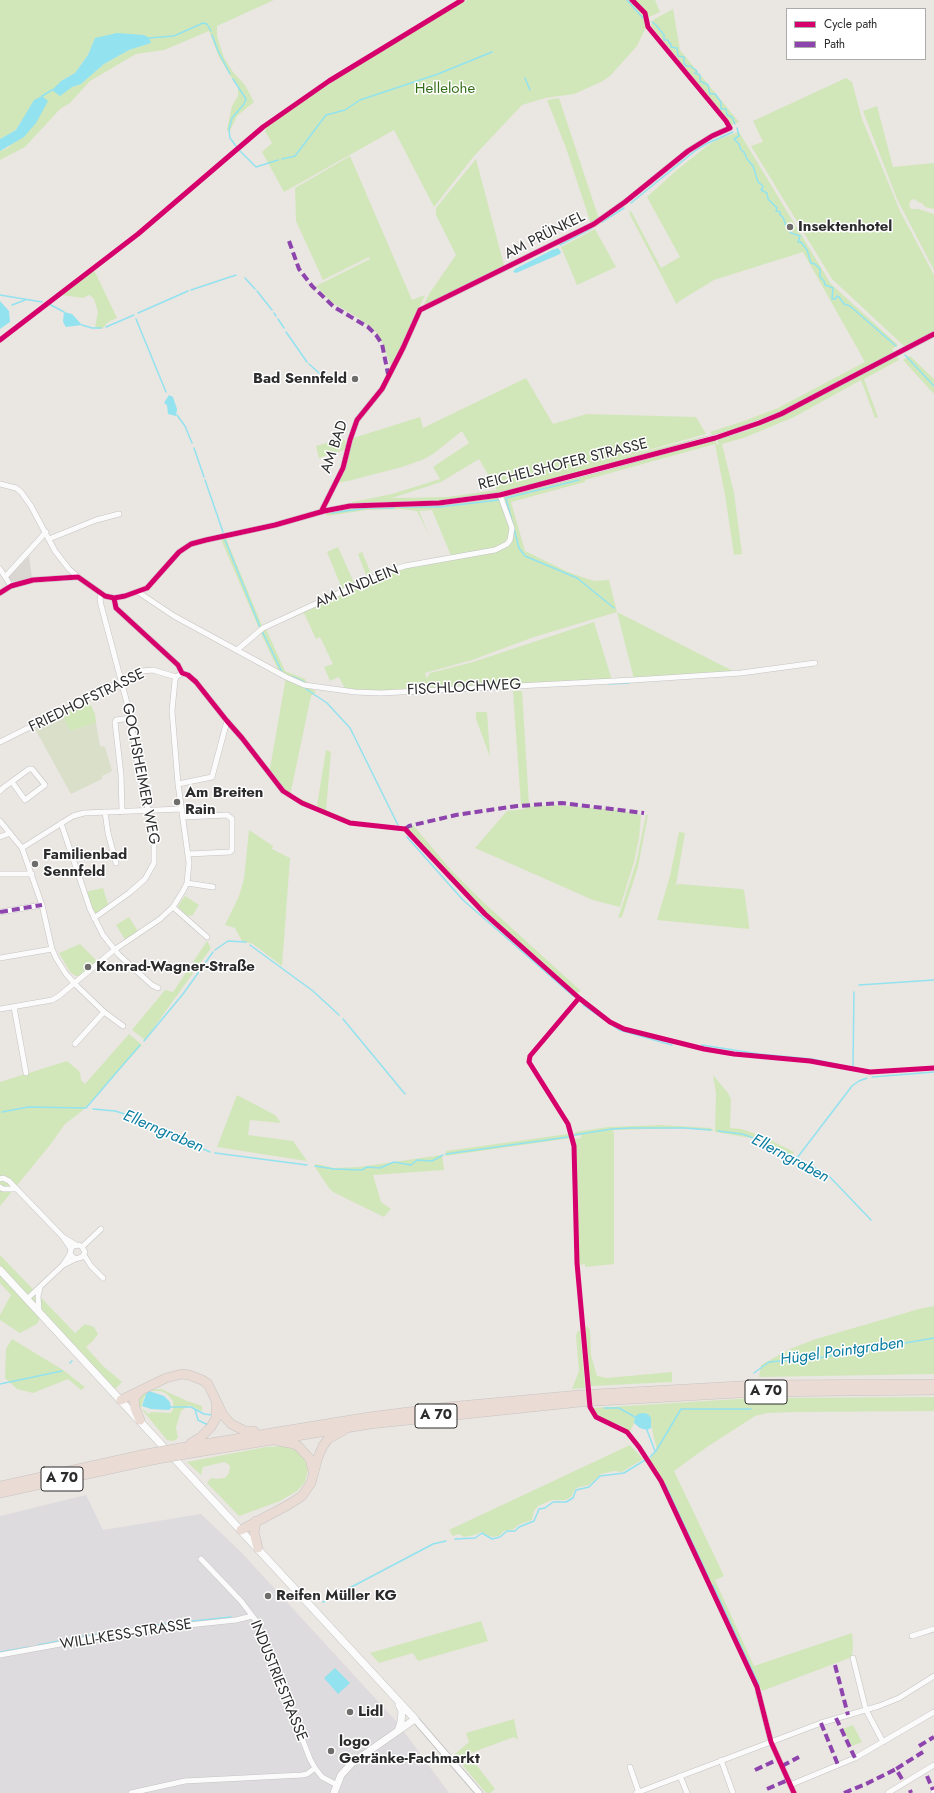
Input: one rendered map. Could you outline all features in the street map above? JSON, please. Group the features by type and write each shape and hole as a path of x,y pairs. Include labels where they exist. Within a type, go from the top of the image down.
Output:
{"highway":[{"path":"121,1400 174,1375 189,1375 208,1384 226,1420 236,1428 274,1432"},
{"name":"A 70","path":"599,1397 757,1385 934,1384"},
{"path":"140,1420 135,1408 134,1398 142,1389"},
{"name":"A 70","path":"0,1486 274,1432 406,1412 599,1397 756,1392 934,1390"},
{"name":"A 70","path":"183,1451 353,1427 580,1398"},
{"path":"183,1451 201,1438 211,1428 216,1418 216,1402"},
{"path":"240,1530 298,1499 308,1489 320,1451 328,1439 353,1427"},
{"path":"267,1440 288,1442 300,1448 310,1459 313,1475"},
{"name":"A 70","path":"0,1493 149,1457"},
{"path":"256,1521 254,1532 258,1548"}],"main road":[{"path":"0,1270 415,1719 352,1763 344,1772 334,1793"},
{"path":"397,1700 402,1711 398,1731"}],"street":[{"name":"AM PRÜNKEL","path":"388,374 403,348 420,310 594,224 626,202 688,151 712,136 730,128"},
{"name":"REICHELSHOFER STRASSE","path":"114,598 138,592 153,583 173,557 191,544 206,540 275,525 321,512 370,504 462,501 500,495 715,438 759,423 788,410 934,334"},
{"name":"AM BAD","path":"321,512 343,468 357,420 375,398 388,374"},
{"path":"0,484 16,488 21,492 46,532 55,551 69,569 101,594 114,598 116,608 178,665 182,673 196,682 283,791"},
{"name":"AM LINDLEIN","path":"237,650 263,628 385,572 406,566 495,550 507,544 510,540 512,528 500,495"},
{"path":"49,539 96,520 119,514"},
{"path":"6,576 46,532"},
{"path":"0,569 6,576 11,586"},
{"path":"0,593 11,586 33,580 78,576"},
{"name":"FISCHLOCHWEG","path":"138,592 174,616 286,677 304,685 355,692 388,692 634,680 741,673 815,663"},
{"name":"GOCHSHEIMER WEG","path":"94,918 129,893 145,879 154,864 155,845 154,833 138,769 131,718 101,605 101,594"},
{"name":"FRIEDHOFSTRASSE","path":"0,742 121,681 148,670 176,677"},
{"path":"0,1009 52,1000 67,991 114,950 151,926 173,907 183,892 187,883 188,854 178,784 172,711 176,677 182,673"},
{"path":"122,812 121,775 115,722 116,720 131,718"},
{"path":"178,784 212,777 227,721"},
{"path":"0,791 12,782 32,768 45,785 25,800 12,782"},
{"path":"22,848 60,823 73,816 84,813 181,809"},
{"path":"106,812 108,833 116,863"},
{"path":"183,817 227,814 232,819 232,850 230,852 188,854"},
{"path":"0,821 22,848 42,905 52,949 66,974 104,1012 122,1026"},
{"path":"60,823 90,909 103,935 114,950 152,985 158,988"},
{"path":"0,837 10,833"},
{"path":"0,874 32,874"},
{"path":"187,883 212,887"},
{"path":"0,912 42,905"},
{"path":"173,907 207,937"},
{"path":"0,958 52,949"},
{"path":"14,1007 26,1073"},
{"path":"75,1044 104,1012"},
{"path":"0,1179 6,1178 63,1237 82,1247"},
{"path":"0,1187 4,1189 17,1189"},
{"path":"82,1247 101,1229"},
{"path":"63,1237 71,1252 77,1259 91,1266"},
{"path":"27,1299 63,1265 76,1245"},
{"path":"82,1247 91,1266 103,1278"},
{"path":"63,1265 84,1254"},
{"path":"39,1312 38,1296 40,1288"},
{"name":"INDUSTRIESTRASSE","path":"201,1559 257,1622 310,1759 315,1768 325,1779 337,1785"},
{"name":"WILLI-KESS-STRASSE","path":"0,1656 132,1631 236,1620 252,1616"},
{"path":"912,1636 934,1629"},
{"path":"853,1658 866,1710 883,1742"},
{"path":"630,1767 638,1793 720,1760 821,1723 866,1710 899,1698 934,1676"},
{"path":"758,1691 772,1742 794,1793"},
{"path":"790,1784 838,1765 883,1742 934,1712"},
{"path":"415,1719 479,1793"},
{"path":"720,1760 733,1793"},
{"path":"888,1793 934,1765"},
{"path":"131,1793 185,1781 302,1775 311,1772 315,1768"},
{"path":"680,1776 687,1793"}],"shaded area":[{"path":"29,556 32,578 16,582 11,581 8,577"},
{"path":"86,1495 103,1530 201,1514 241,1552 397,1722 449,1793 0,1793 0,1516"}],"green space":[{"path":"0,0 274,0 217,26 217,36 224,58 233,72 245,85 254,102 237,116 229,133 227,129 232,106 238,96 238,88 219,57 209,31 164,50 136,54 90,81 70,103 60,109 25,147 0,160 0,151 9,147 24,117 16,130 0,139","holes":["95,38 151,43 129,50 104,64 81,84 72,87 61,81 75,73 88,55"]},
{"name":"Hellelohe","path":"467,0 630,0 643,14 647,25 637,46 610,76 601,82 574,94 545,98 522,105 474,156 434,207 394,130 284,192 262,152 272,143 265,131 266,126 372,56"},
{"path":"634,0 655,0 660,12 649,17"},
{"path":"673,9 680,50 739,122 731,125 651,26 653,20"},
{"path":"846,78 852,82 862,119 900,211 934,275 934,331 905,347 832,279 751,146 763,142 753,121"},
{"path":"559,98 599,219 591,224 566,148 547,100"},
{"path":"877,106 893,167 934,163 934,209 925,207 922,203 914,199 911,200 909,205 911,209 918,209 934,214 934,270 897,199 863,111"},
{"path":"739,132 831,284 898,345 892,349 894,352 780,412 759,421 713,436 710,432 778,408 865,362 803,252 714,280 678,302 677,305 629,213 631,211 661,268 680,257 647,197 707,146 716,140"},
{"path":"350,156 412,300 425,295 391,367 383,344 376,332 360,319 331,302 316,286 370,259 369,257 323,280 296,221 295,188"},
{"path":"476,159 505,269 423,306 429,294 456,255 436,215 436,208"},
{"path":"595,229 616,267 577,285 561,247"},
{"path":"94,270 117,318 108,322 102,329 95,327 98,312 94,299 91,296 89,295 83,298 61,295"},
{"path":"897,356 899,360 864,379 878,417 875,418 861,380 794,417 746,437 722,444 734,493 742,554 734,555 725,495 715,444 511,502 525,551 568,572 585,578 594,581 609,580 617,612 534,637 472,660 425,673 430,688 427,678 430,673 473,662 594,622 612,680 381,692 346,691 339,677 330,681 324,667 333,664 320,637 316,639 304,613 295,617 293,615 343,591 327,552 338,547 355,585 368,580 358,554 362,552 373,578 385,573 452,558 432,510 419,511 429,535 417,511 401,509 367,510 327,516 325,511 350,506 352,502 392,494 440,479 433,467 469,443 462,431 433,454 422,460 402,467 336,483 347,449 319,458 316,446 340,439 345,440 347,448 350,439 420,417 423,428 526,378 553,424 587,414 696,417 706,434 608,461 706,436 710,439 715,438 717,445 719,444 717,440 747,431 781,416","holes":["479,459 497,490 447,497 392,498 441,482"]},
{"path":"910,356 934,379 934,394 903,360"},
{"path":"225,536 263,628 265,627 285,671 305,679 308,686 316,692 311,696 291,791 292,795 317,806 326,750 331,752 326,810 351,820 350,822 292,797 269,774 286,677 280,674 260,631 220,537"},
{"path":"617,612 733,671 634,679"},
{"path":"513,691 522,691 529,805 521,805"},
{"path":"89,701 95,714 96,723 70,731 62,715"},
{"path":"476,712 487,712 490,757 476,719"},
{"path":"62,714 70,731 96,723 100,746 105,747 112,771 102,776 102,779 71,794 35,729"},
{"path":"554,805 617,810 641,815 639,838 634,862 620,907 593,900 475,848 507,811 525,809 525,807"},
{"path":"646,815 648,815 638,867 622,917 618,918 636,863"},
{"path":"413,825 451,870 482,901 581,991 577,993 485,914 405,829"},
{"path":"249,830 273,846 272,849 290,858 282,966 253,944 242,941 235,928 225,925 239,896 244,879"},
{"path":"679,832 685,833 676,885 679,884 744,890 749,929 657,920 670,876"},
{"path":"103,888 109,907 94,917 85,892"},
{"path":"185,896 199,905 192,916 190,915 188,917 178,906"},
{"path":"129,917 139,933 126,941 116,925"},
{"path":"207,941 211,948 145,1040 132,1030 165,990 173,992"},
{"path":"80,944 97,961 79,976 76,976 70,972 59,953"},
{"path":"129,1034 142,1045 82,1111 65,1124 50,1145 0,1206 0,1082 67,1061 80,1072 81,1080 85,1084"},
{"path":"713,1075 731,1099 730,1128 741,1129 762,1136 794,1152 791,1158 751,1138 715,1132 716,1093"},
{"path":"237,1095 275,1115 281,1123 250,1120 248,1135 293,1141 307,1161 217,1147"},
{"path":"661,1125 711,1128 714,1131 685,1128 613,1130 614,1264 585,1267 585,1264 580,1265 578,1262 575,1139 581,1138 581,1135 575,1136 575,1132 608,1127"},
{"path":"568,1134 571,1138 445,1156 446,1151"},
{"path":"442,1155 444,1170 373,1175 381,1202 391,1209 384,1217 333,1192 315,1167 316,1164 334,1168 359,1167"},
{"path":"0,1255 75,1333 85,1324 94,1327 98,1334 86,1347 103,1366 122,1382 113,1391 0,1270"},
{"path":"0,1275 40,1318 37,1324 20,1333 0,1320 0,1315 11,1295 0,1283"},
{"path":"934,1306 934,1374 759,1377 761,1365 790,1349 816,1339"},
{"path":"587,1326 590,1330 591,1355 597,1376 607,1378 672,1372 672,1382 591,1386 585,1328"},
{"path":"578,1331 580,1331 585,1388 572,1389 579,1371 576,1335"},
{"path":"12,1339 63,1370 85,1387 81,1390 68,1379 33,1393 17,1389 5,1378 6,1349"},
{"path":"161,1389 202,1406 202,1411 189,1405 181,1411 176,1427 178,1438 173,1441 167,1440 140,1407 138,1400 141,1394 150,1390","holes":["150,1391 161,1391 167,1394 173,1401 173,1410 170,1413 151,1412 149,1414 141,1408 144,1397"]},
{"path":"934,1397 934,1411 794,1412 767,1413 755,1416 707,1447 674,1471 724,1576 715,1580 754,1666 852,1633 852,1657 762,1691 741,1650 683,1524 661,1481 648,1461 657,1450 651,1425 635,1417 630,1432 622,1426 603,1420 597,1416 593,1408 754,1398"},
{"path":"630,1445 643,1459 622,1472 614,1471 601,1474 589,1485 576,1488 571,1497 565,1500 552,1500 538,1506 534,1511 532,1520 518,1525 514,1529 504,1531 499,1536 492,1537 481,1532 464,1537 459,1534 453,1536 449,1530"},
{"path":"284,1446 297,1451 305,1459 308,1470 305,1482 297,1491 280,1501 239,1516 207,1483 211,1478 225,1478 229,1473 230,1466 224,1462 203,1467 201,1475 187,1462 266,1447"},
{"path":"481,1621 488,1641 418,1661 413,1653 379,1663 370,1653"},
{"path":"514,1719 518,1740 514,1737 468,1754 495,1789 490,1793 486,1793 454,1755 469,1742 466,1733"},
{"path":"853,1725 862,1742 852,1746 843,1729"}],"water":[{"path":"117,33 144,35 149,38 151,43 129,50 104,64 81,84 72,87 60,96 52,90 61,81 75,73 88,55 95,38"},
{"path":"42,96 48,101 36,123 24,137 0,151 0,139 16,130 34,100"},
{"path":"558,248 561,252 560,254 516,273 513,272 515,269"},
{"path":"0,301 9,311 10,322 0,329"},
{"path":"64,312 72,314 82,325 66,327 63,322"},
{"path":"169,395 173,397 177,409 176,416 168,414 167,405 164,403"},
{"path":"149,1391 164,1396 170,1402 171,1408 169,1410 151,1409 142,1406 146,1394"},
{"path":"638,1414 648,1414 651,1418 651,1428 647,1430 640,1428 634,1423 635,1417"},
{"path":"335,1668 350,1683 338,1694 324,1678"}],"waterway":[{"path":"627,0 643,18"},
{"path":"652,22 664,35 664,40 668,40 671,47 677,48 678,56 684,57 684,63 686,66 690,66 697,71 695,73 700,75 700,81 708,85 710,94 715,94 721,102 721,109 726,109 727,115 732,117 735,124"},
{"path":"149,38 174,36 203,23 207,24 211,31"},
{"path":"212,35 218,51 230,74"},
{"path":"282,159 295,156 326,115 345,110 360,100 438,74 492,52"},
{"path":"525,78 530,90"},
{"path":"233,79 246,99 244,104 232,118 229,129 230,138 236,146"},
{"path":"42,96 52,90"},
{"path":"737,128 739,136 734,139 739,144 741,150 753,166 758,182 763,187 761,190 767,193 768,199 777,208 776,211 780,212 780,215 783,217 786,226 791,233 800,236 798,242 801,242 807,250 811,263 815,264 820,269 820,277 824,281 825,285 833,288 832,299 835,299 837,296 839,297 844,304 850,306 896,346"},
{"path":"631,203 696,150 733,132"},
{"path":"239,150 256,167 278,160"},
{"path":"602,222 624,208"},
{"path":"560,245 592,228"},
{"path":"191,290 236,275"},
{"path":"245,278 255,289"},
{"path":"138,313 188,291"},
{"path":"257,291 272,310"},
{"path":"0,295 42,302"},
{"path":"12,305 25,300"},
{"path":"49,304 64,312"},
{"path":"106,327 134,315"},
{"path":"136,319 166,392"},
{"path":"278,319 284,328"},
{"path":"82,325 92,328 101,328"},
{"path":"286,332 307,362"},
{"path":"905,355 934,386"},
{"path":"309,364 327,380"},
{"path":"177,415 185,426 192,443"},
{"path":"194,448 204,477"},
{"path":"205,480 223,532"},
{"path":"579,480 506,498 519,548 525,556 577,578 614,608"},
{"path":"401,507 439,507 499,500"},
{"path":"331,513 368,508 394,508"},
{"path":"225,540 260,627"},
{"path":"262,631 282,672"},
{"path":"293,677 304,682"},
{"path":"609,684 629,683"},
{"path":"306,689 327,703 350,728 398,825"},
{"path":"407,837 463,900 573,996"},
{"path":"215,950 228,941 246,942"},
{"path":"250,945 313,991 339,1015"},
{"path":"144,1041 183,994 213,952"},
{"path":"859,985 934,980"},
{"path":"853,1066 854,992"},
{"path":"583,1005 619,1030 672,1045"},
{"path":"343,1019 405,1094"},
{"name":"Ellerngraben","path":"2,1112 28,1107 86,1108 140,1045"},
{"path":"702,1045 759,1054 812,1059 849,1067"},
{"path":"872,1077 934,1072"},
{"path":"797,1158 852,1086 867,1078"},
{"name":"Ellerngraben","path":"93,1109 115,1111 128,1115 210,1152"},
{"name":"Ellerngraben","path":"574,1135 612,1129 631,1128 685,1128 711,1130"},
{"name":"Ellerngraben","path":"718,1131 742,1134 751,1137 797,1158 828,1175 871,1220"},
{"name":"Ellerngraben","path":"446,1154 568,1137"},
{"name":"Ellerngraben","path":"215,1153 307,1165"},
{"name":"Ellerngraben","path":"315,1166 334,1169 362,1170 367,1167 380,1168 394,1162 411,1165 417,1160 432,1161 443,1155"},
{"name":"Hügel Pointgraben","path":"754,1373 769,1362 818,1358 934,1338"},
{"path":"0,1384 62,1371"},
{"path":"171,1407 191,1407 204,1414 212,1415"},
{"path":"604,1408 619,1408 635,1417"},
{"path":"195,1409 198,1420 208,1425"},
{"name":"Hügel Pointgraben","path":"650,1457 656,1451 681,1409 751,1409"},
{"path":"647,1430 655,1451"},
{"name":"Hügel Pointgraben","path":"455,1539 475,1538 482,1533 492,1539 500,1537 507,1531 515,1531 519,1527 534,1521 539,1509 545,1508 553,1502 566,1502 573,1498 576,1490 589,1487 600,1476 624,1473 645,1460"},
{"path":"665,1484 709,1578"},
{"name":"Hügel Pointgraben","path":"323,1602 433,1544 446,1541"},
{"path":"713,1585 759,1685"},
{"name":"Hügel Pointgraben","path":"137,1627 231,1617"},
{"name":"Hügel Pointgraben","path":"70,1639 128,1629"},
{"name":"Hügel Pointgraben","path":"38,1645 59,1641"},
{"name":"Hügel Pointgraben","path":"0,1652 29,1647"}],"marked path":[{"path":"289,241 299,269 312,286 334,307 368,327 376,335 382,344 388,374"},
{"path":"405,829 409,826 456,815 517,806 562,803 644,813"},
{"path":"0,912 42,905"},
{"path":"835,1665 848,1715"},
{"path":"836,1718 855,1758"},
{"path":"821,1723 838,1765"},
{"path":"919,1746 934,1737"},
{"path":"902,1779 896,1769 923,1752"},
{"path":"782,1766 799,1757"},
{"path":"755,1770 779,1759"},
{"path":"844,1793 896,1769"},
{"path":"927,1776 933,1790"},
{"path":"767,1789 788,1780"}],"cycle path":[{"path":"0,340 138,234 263,127 329,81 462,0"},
{"path":"321,512 343,468 357,420 382,389 420,310 594,224 625,202 688,151 712,136 730,128 726,121 648,27 645,13 632,0"},
{"path":"0,593 11,586 33,580 78,577 105,596 114,598 125,596 147,588 179,552 191,544 350,506 439,503 500,495 715,438 781,414 934,334"},
{"path":"114,598 116,608 178,665 182,673 188,675 196,682 283,791 302,803 350,823 405,829 485,914 579,998 610,1022 624,1029 704,1049 734,1054 810,1061 870,1072 934,1068"},
{"path":"579,998 530,1056 529,1062 568,1124 574,1146 577,1263 590,1407 596,1417 627,1432 639,1447 661,1481 757,1687 771,1742 794,1793"}],"place":[{"name":"Insektenhotel","path":"790,227"},
{"name":"Bad Sennfeld","path":"355,379"},
{"name":"Am Breiten Rain","path":"177,802"},
{"name":"Familienbad Sennfeld","path":"35,864"},
{"name":"Konrad-Wagner-Straße","path":"88,967"},
{"name":"Reifen Müller KG","path":"268,1596"},
{"name":"Lidl","path":"350,1712"},
{"name":"logo Getränke-Fachmarkt","path":"331,1751"}]}
